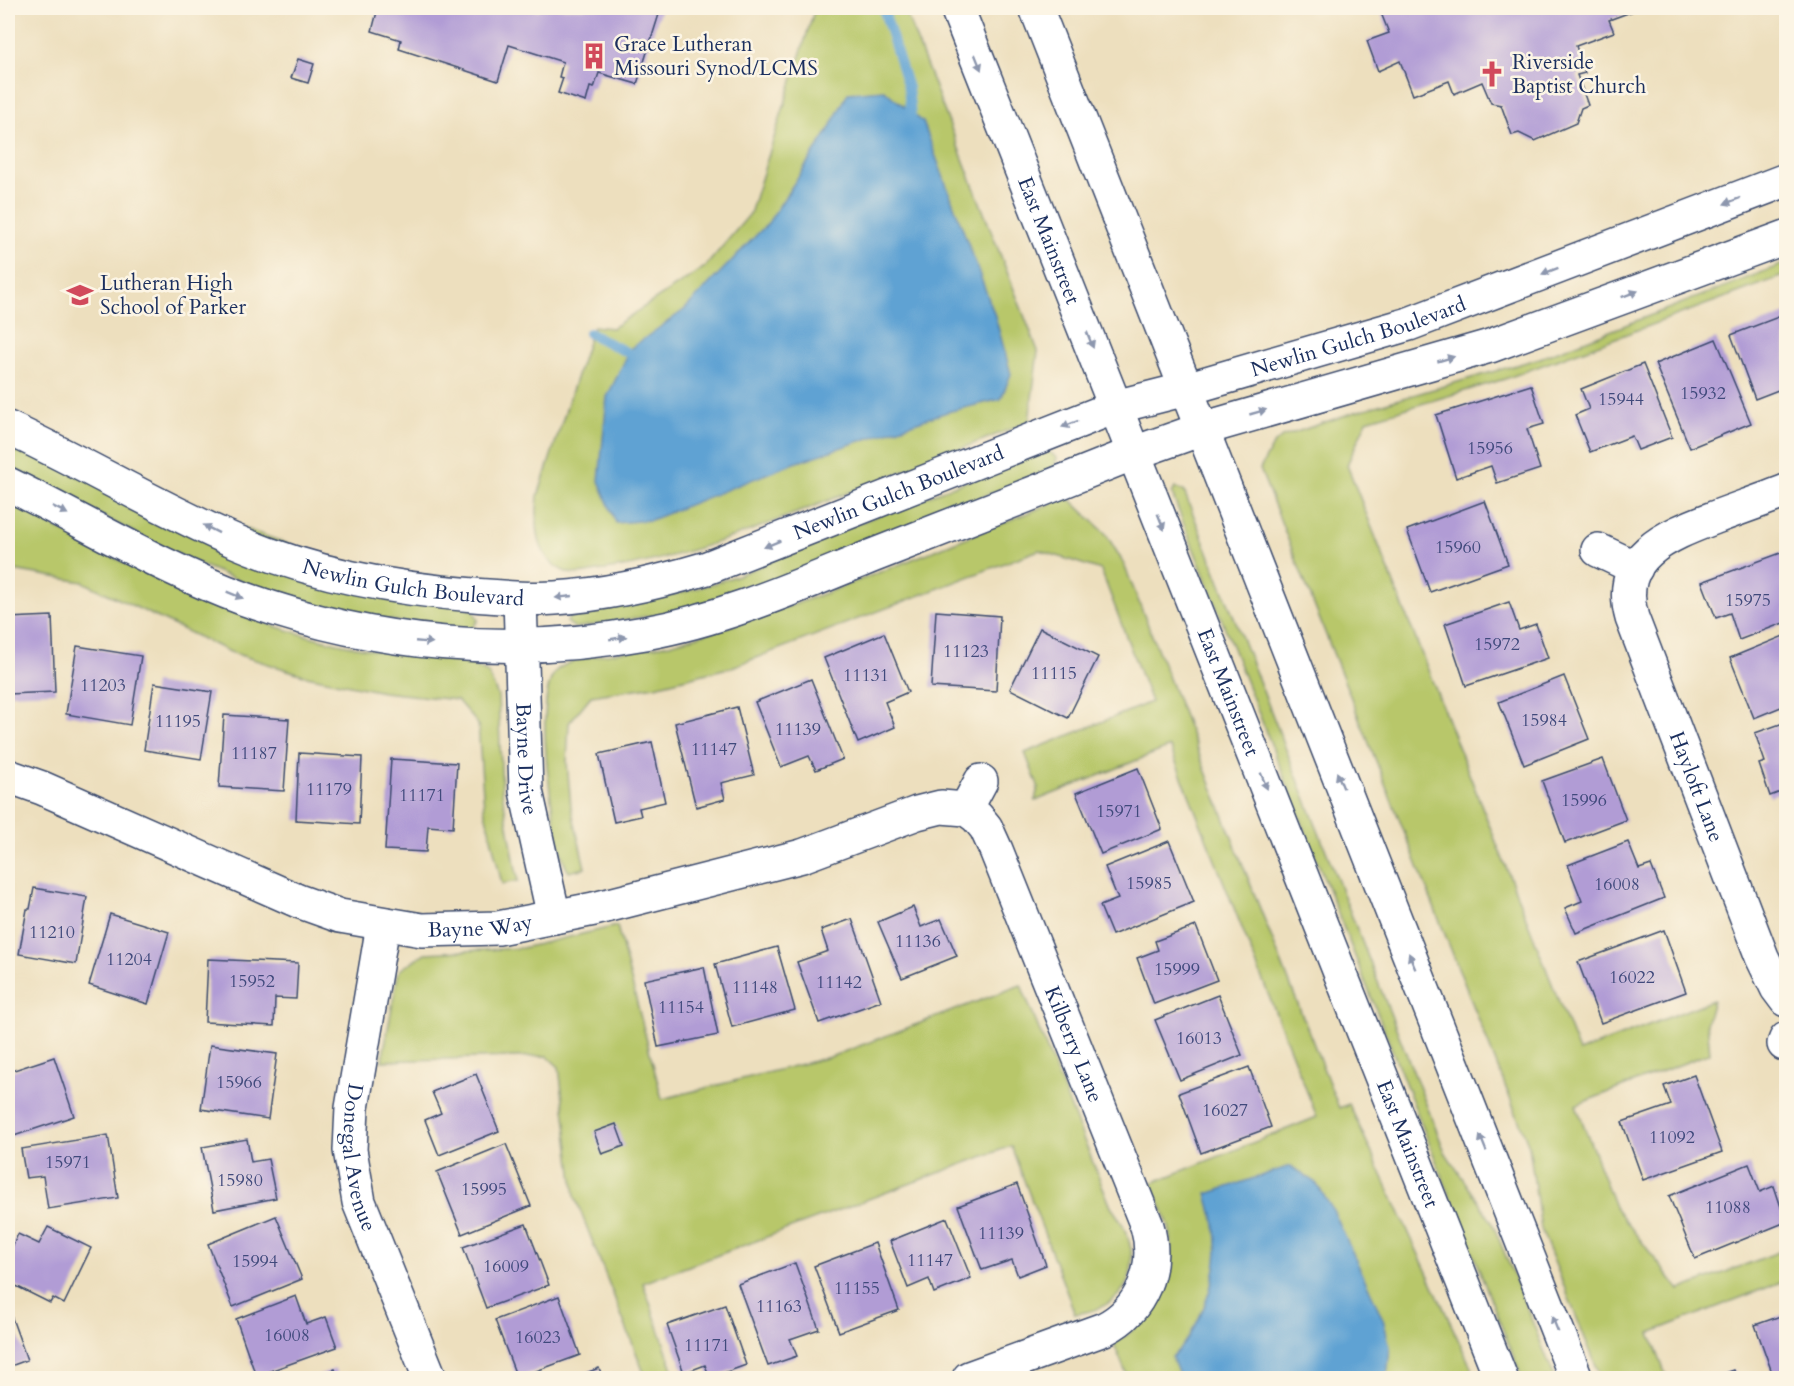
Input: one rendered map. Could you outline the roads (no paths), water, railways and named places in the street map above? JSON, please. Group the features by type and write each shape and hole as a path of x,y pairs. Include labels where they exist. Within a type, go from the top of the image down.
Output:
{"street":[{"name":"East Mainstreet","path":"957,8 1501,1378"},
{"path":"1036,8 1576,1378"},
{"name":"Newlin Gulch Boulevard","path":"8,428 232,540 335,575 388,586 520,599 564,597 641,586 706,568 1116,407 1186,389 1419,320 1786,180"},
{"name":"Newlin Gulch Boulevard","path":"8,484 197,579 301,617 356,632 407,640 520,645 613,639 657,631 727,612 1134,453 1203,429 1490,346 1786,237"},
{"name":"Hayloft Lane","path":"1786,491 1667,536 1650,550 1636,568 1628,595 1632,618 1762,957 1777,988 1786,1000"},
{"path":"1598,550 1636,568"},
{"name":"Bayne Drive","path":"520,599 526,791 554,917"},
{"name":"Bayne Way","path":"8,776 42,788 298,901 340,916 422,930 467,931 554,917 792,859 928,810 951,807 966,809"},
{"path":"966,809 981,781"},
{"name":"Kilberry Lane","path":"966,809 983,823 996,850 1147,1226 1152,1250 1144,1288 1126,1313 1112,1325 969,1378"},
{"name":"Donegal Avenue","path":"383,925 352,1108 350,1150 359,1202 430,1378"}],"water":[{"path":"884,90 923,122 995,316 1011,374 1001,399 947,412 786,466 651,520 616,523 599,481 607,397 631,348 684,310 768,223 827,133 848,93"},
{"path":"1290,1166 1316,1183 1333,1210 1383,1319 1390,1347 1387,1378 1180,1378 1172,1357 1190,1335 1204,1308 1216,1264 1217,1236 1207,1194"}],"waterway":[{"path":"883,8 908,88 912,126"},
{"path":"589,333 640,359"}],"place":[{"name":"Grace Lutheran Missouri Synod/LCMS","path":"594,56"},
{"name":"Riverside Baptist Church","path":"1492,74"},
{"name":"Lutheran High School of Parker","path":"80,295"}]}
